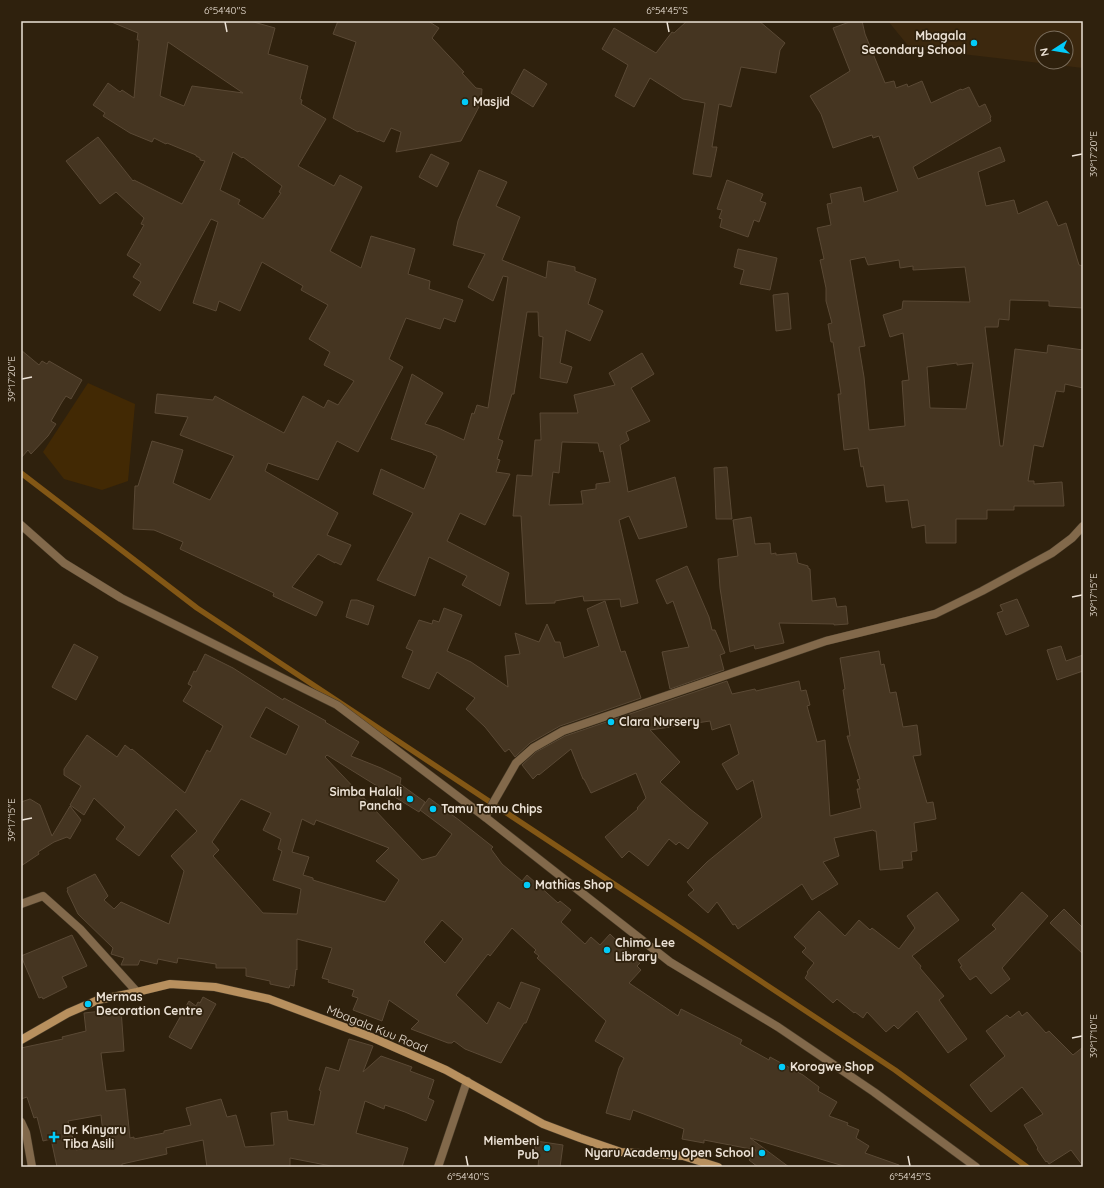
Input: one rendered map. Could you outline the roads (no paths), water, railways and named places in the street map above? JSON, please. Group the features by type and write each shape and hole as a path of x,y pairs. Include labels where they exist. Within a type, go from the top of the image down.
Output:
{"street":[{"path":"21,525 64,563 121,598 337,705 485,817 670,962 778,1027 874,1092 976,1167"},
{"path":"485,817 516,763 533,748 563,731 826,641 935,614 982,591 1052,553 1072,538 1083,526"},
{"path":"21,904 43,896 80,929 137,992"},
{"name":"Mbagala Kuu Road","path":"21,1040 68,1013 98,1000 170,984 215,987 269,999 371,1037 468,1081 543,1124 580,1138 621,1152 683,1156 718,1167"},
{"path":"438,1167 468,1081"},
{"path":"21,1122 26,1133 32,1167"}],"waterway":[{"path":"21,473 197,608 895,1070 1027,1167"}],"place":[{"name":"Mbagala Secondary School","path":"974,43"},
{"name":"Masjid","path":"465,102"},
{"name":"Clara Nursery","path":"611,722"},
{"name":"Simba Halali Pancha","path":"410,799"},
{"name":"Tamu Tamu Chips","path":"433,809"},
{"name":"Mathias Shop","path":"527,885"},
{"name":"Chimo Lee Library","path":"607,950"},
{"name":"Mermas Decoration Centre","path":"88,1004"},
{"name":"Korogwe Shop","path":"782,1067"},
{"name":"Dr. Kinyaru Tiba Asili","path":"54,1137"},
{"name":"Miembeni Pub","path":"547,1148"},
{"name":"Nyaru Academy Open School","path":"762,1153"}]}
